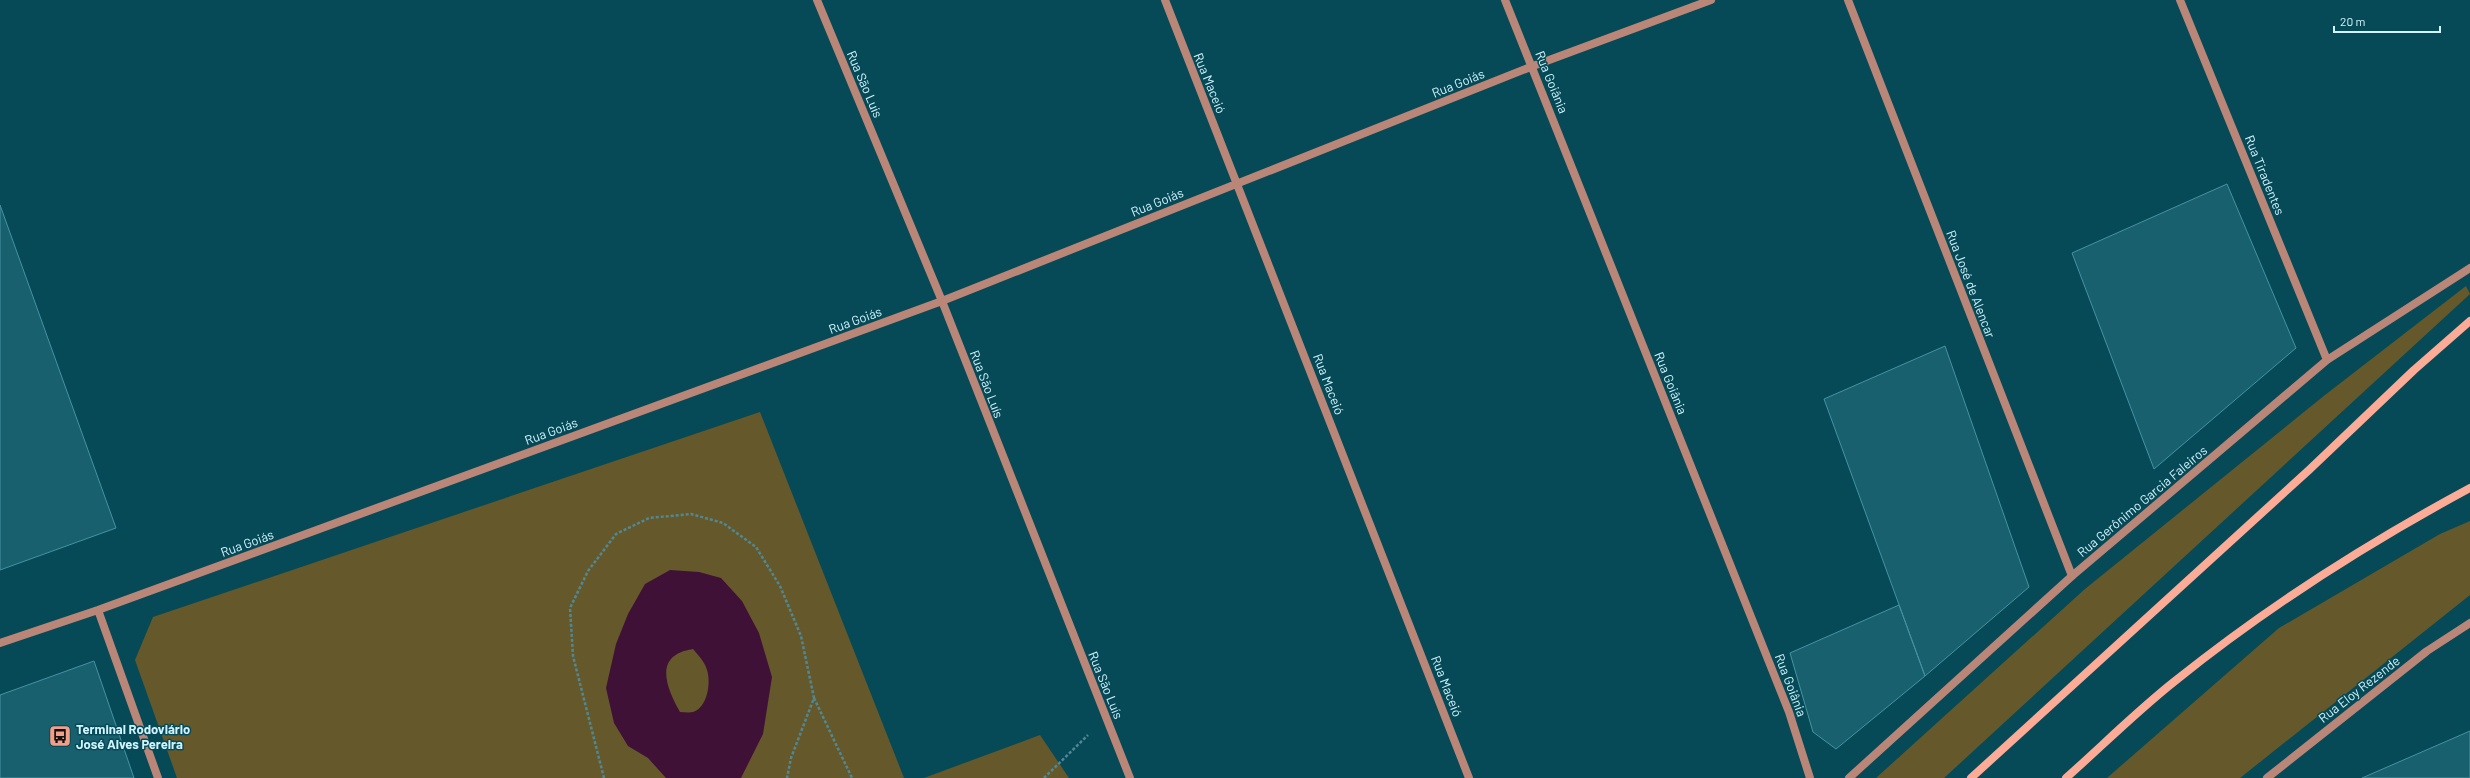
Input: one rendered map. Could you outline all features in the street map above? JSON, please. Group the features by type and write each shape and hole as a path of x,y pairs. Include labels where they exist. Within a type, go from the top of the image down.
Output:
{"main road":[{"path":"1971,778 2309,470 2414,370 2470,321"},
{"path":"2066,778 2174,682 2285,599 2391,531 2470,488"}],"street":[{"name":"Rua São Luís","path":"817,0 942,301 1130,778"},
{"name":"Rua Maceió","path":"1165,0 1469,778"},
{"name":"Rua Goiânia","path":"1504,0 1533,66 1789,712 1810,778"},
{"name":"Rua Goiás","path":"0,643 98,610 942,301 1533,66 1711,0"},
{"name":"Rua José de Alencar","path":"1848,0 2072,576"},
{"name":"Rua Tiradentes","path":"2180,0 2327,360"},
{"name":"Rua Gerônimo Garcia Faleiros","path":"1849,778 2072,576 2327,360 2470,268"},
{"path":"98,610 158,778"},
{"name":"Rua Eloy Rezende","path":"2267,778 2427,652 2470,624"}],"path":[{"path":"604,778 573,656 570,608 588,570 616,534 648,518 691,514 723,523 756,547 780,586 801,636 814,698 852,778"},
{"path":"787,778 791,758 814,698"},
{"path":"1044,778 1106,718"}],"shaded area":[{"path":"2466,286 2470,294 1944,778 1876,778 2085,589 2325,395"},
{"path":"760,412 904,778 177,778 135,660 153,617"},
{"path":"2470,521 2470,595 2240,778 2107,778 2279,628 2440,534"},
{"path":"670,570 699,572 721,578 742,601 759,633 772,677 763,734 741,778 666,778 648,758 628,746 614,723 606,688 616,644 628,614 645,584","holes":["693,649 703,661 707,670 709,681 707,694 705,700 698,709 693,712 680,712 670,692 666,673 672,658 680,652"]},
{"path":"1040,735 1069,778 924,778"}],"building":[{"path":"2227,184 2296,348 2154,469 2072,253"},
{"path":"0,205 116,528 0,570"},
{"path":"1945,346 2029,587 1925,676 1824,399"},
{"path":"1899,605 1925,676 1836,749 1813,732 1790,653"},
{"name":"Terminal Rodoviário José Alves Pereira","path":"94,661 134,778 0,778 0,695"},
{"path":"2470,731 2470,778 2362,778"}],"place":[{"name":"Terminal Rodoviário José Alves Pereira","path":"60,736"}]}
